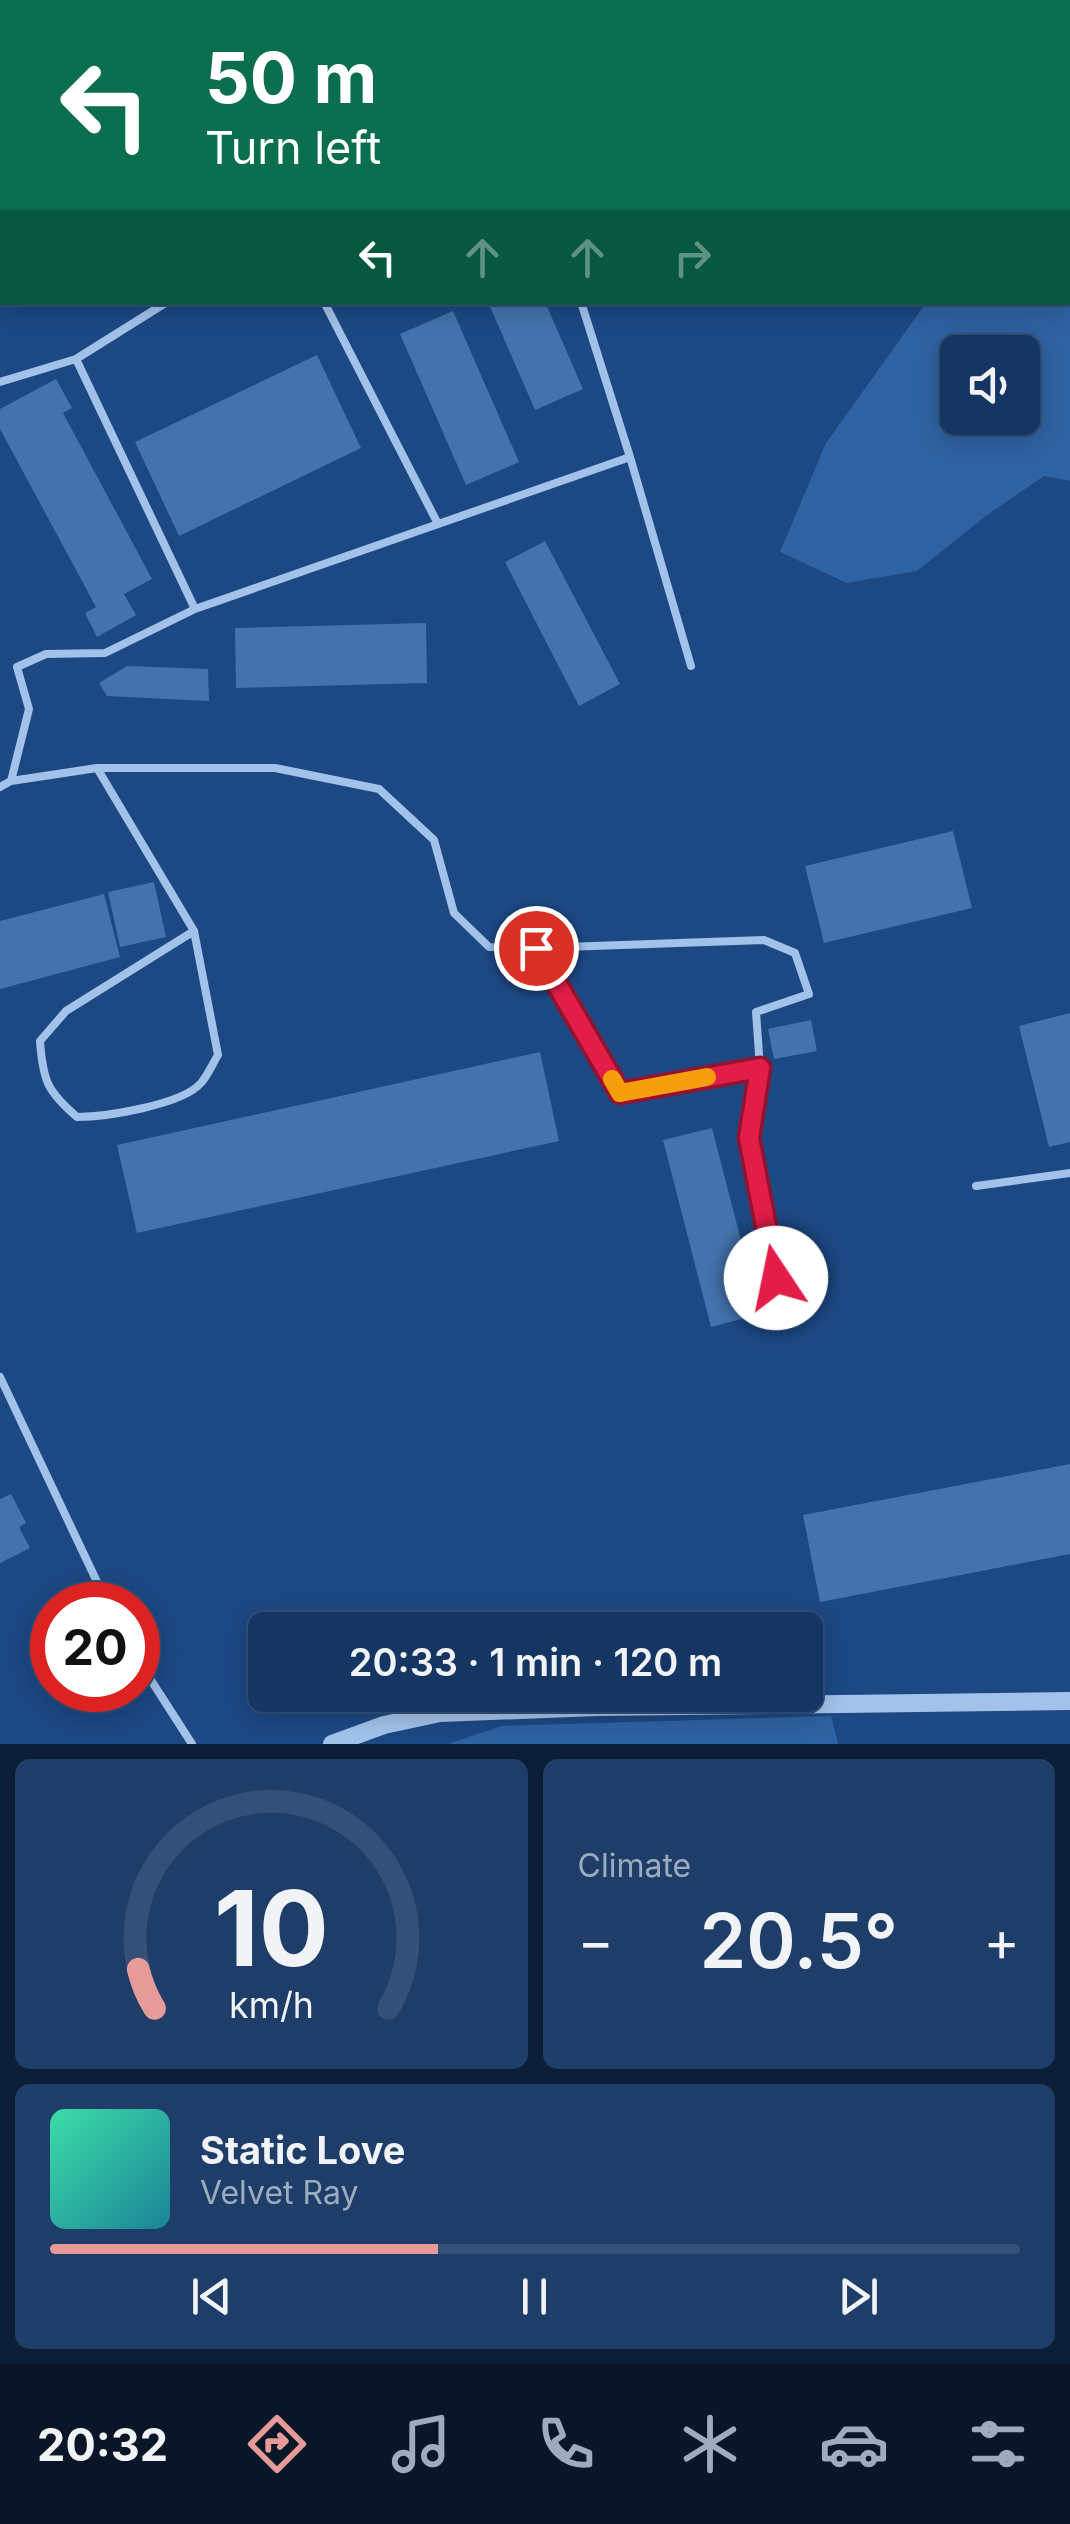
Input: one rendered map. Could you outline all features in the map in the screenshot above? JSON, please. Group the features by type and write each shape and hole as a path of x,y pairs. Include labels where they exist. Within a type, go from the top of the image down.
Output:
{"street":[{"path":"332,1744 384,1725 440,1713 597,1706 1070,1701"}],"lane":[{"path":"0,382 76,359 162,305"},
{"path":"326,305 438,524"},
{"path":"582,305 691,666"},
{"path":"76,359 195,609"},
{"path":"11,781 29,710 17,667 46,654 105,653 195,609 630,457"},
{"path":"97,768 194,932 218,1055 200,1086 128,1112 76,1117 52,1094 42,1065 40,1041 66,1010 194,932"},
{"path":"0,787 11,781 97,768 275,768 379,789 434,840 454,913 489,946 536,948 764,940 794,953 809,994 756,1012 760,1068 749,1138 776,1278"},
{"path":"536,948 620,1093 760,1068"},
{"path":"976,1186 1070,1173"},
{"path":"0,1378 97,1582"},
{"path":"160,1694 192,1744"}],"shaded area":[{"path":"925,305 1070,305 1070,481 1044,476 917,571 847,583 780,552 826,443"},
{"path":"831,1716 838,1744 448,1744 502,1726"}],"building":[{"path":"489,305 546,305 583,389 535,410"},
{"path":"453,311 519,462 466,485 400,334"},
{"path":"317,355 361,448 179,536 135,442"},
{"path":"56,379 72,408 63,413 152,579 124,594 136,615 97,637 85,613 96,607 0,429 0,409"},
{"path":"545,541 620,684 579,706 505,562"},
{"path":"426,623 427,683 236,688 235,628"},
{"path":"127,666 208,669 209,701 107,696 99,683"},
{"path":"953,831 972,908 824,943 805,866"},
{"path":"154,882 166,937 120,947 108,892"},
{"path":"104,894 120,957 0,989 0,921"},
{"path":"1070,1013 1070,1142 1049,1147 1019,1026"},
{"path":"811,1020 817,1051 774,1059 768,1029"},
{"path":"540,1052 559,1141 137,1233 117,1145"},
{"path":"712,1128 760,1314 711,1327 663,1140"},
{"path":"1070,1464 1070,1554 820,1602 803,1515"},
{"path":"11,1494 26,1523 19,1527 30,1548 0,1563 0,1499"}],"slow traffic":[{"path":"612,1079 620,1093 707,1077"}],"route":[{"path":"536,948 620,1093 760,1068 749,1138 776,1278"}]}
